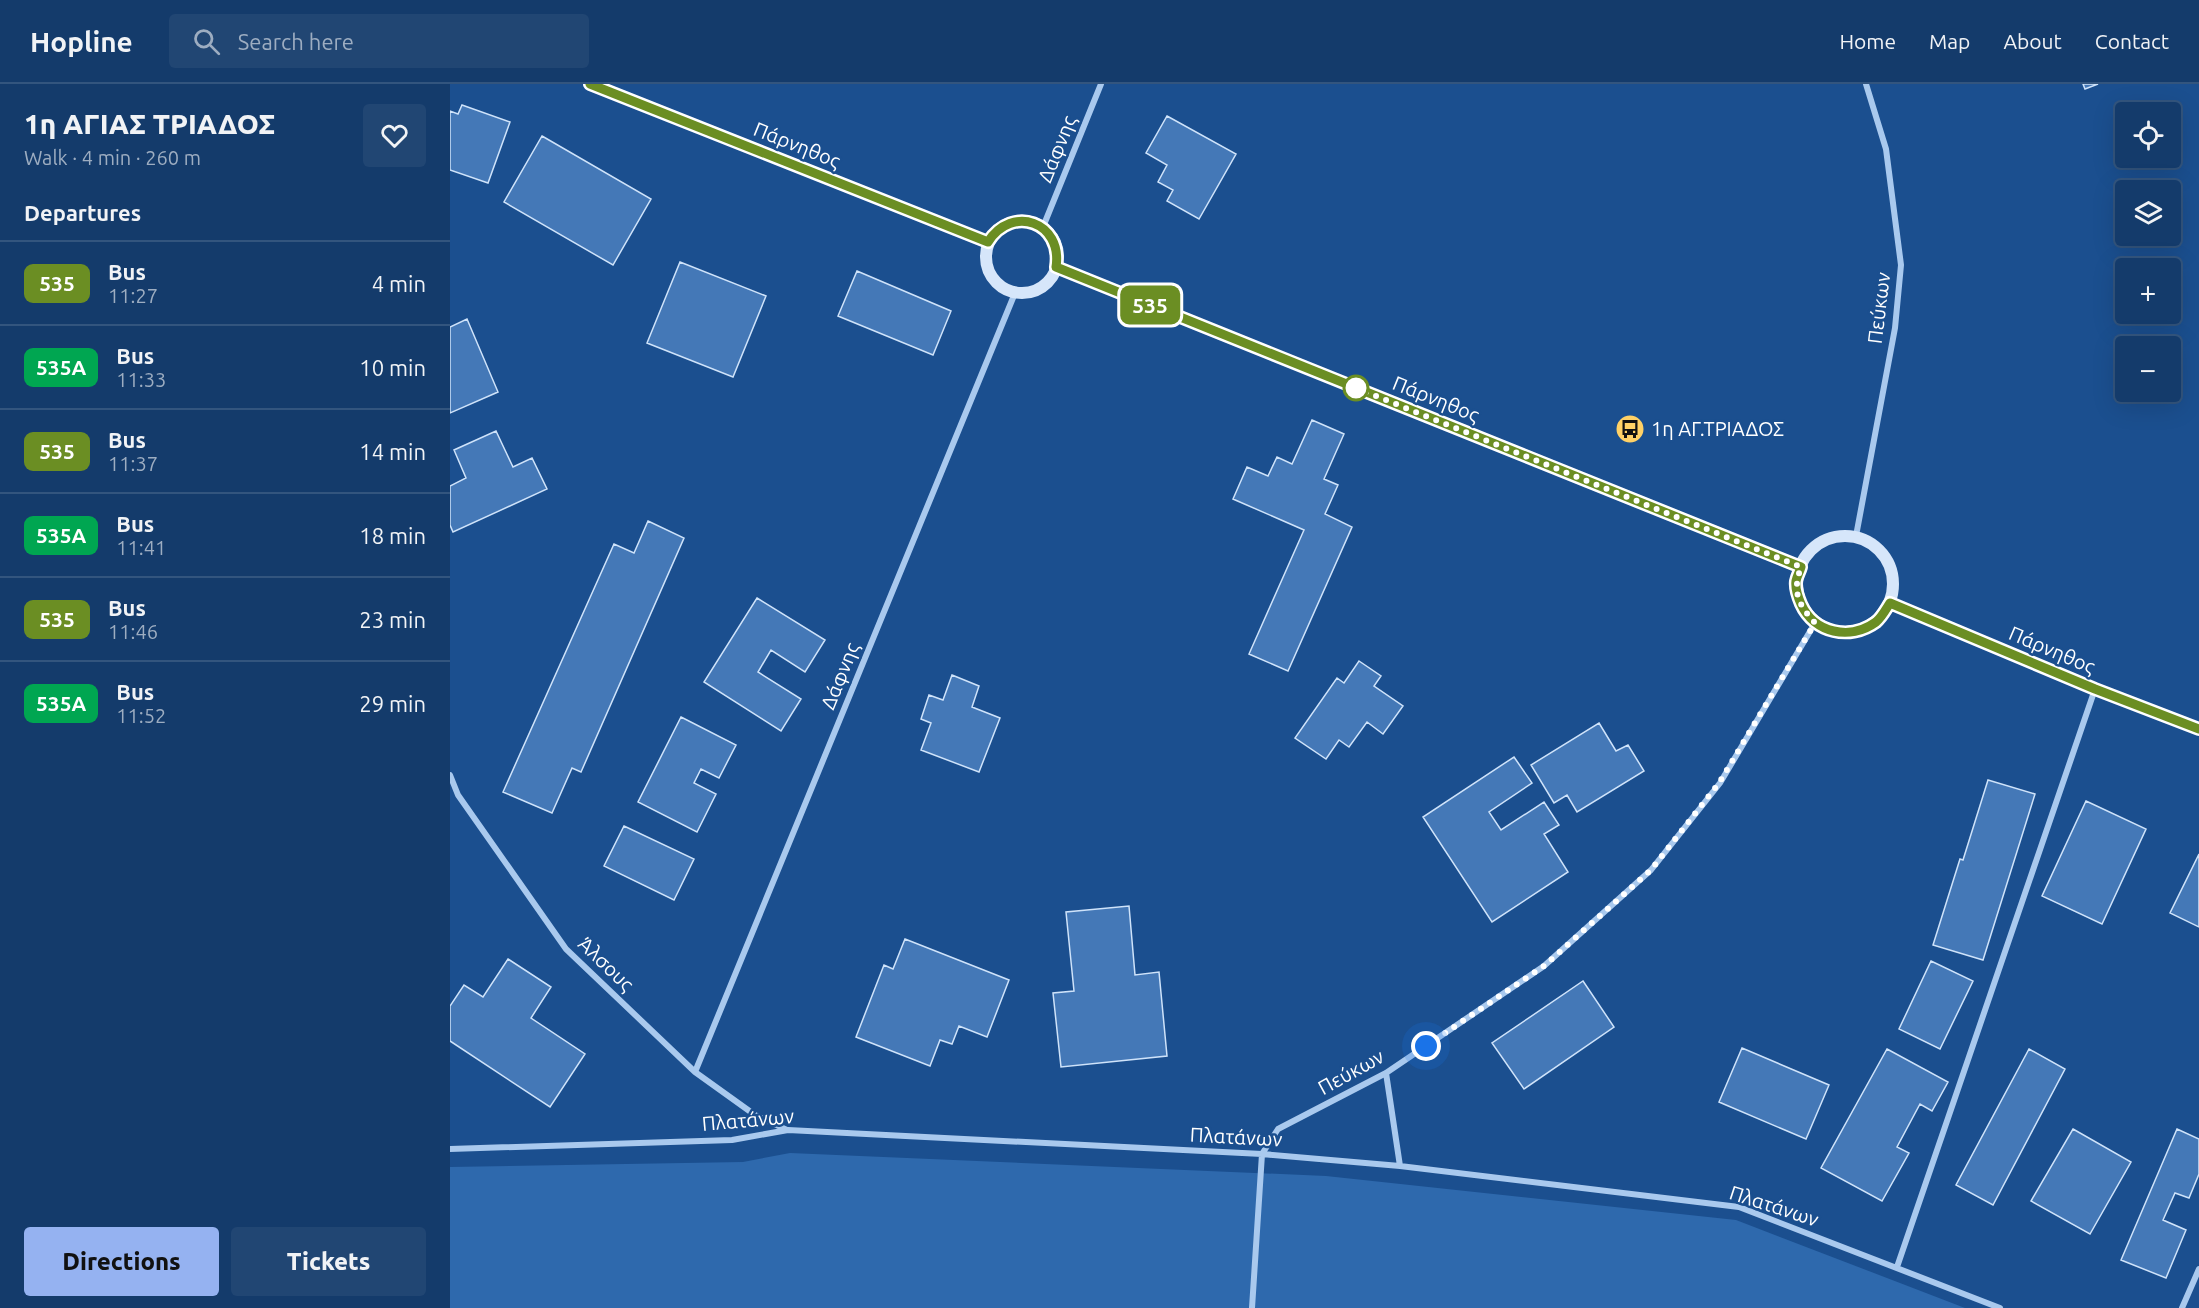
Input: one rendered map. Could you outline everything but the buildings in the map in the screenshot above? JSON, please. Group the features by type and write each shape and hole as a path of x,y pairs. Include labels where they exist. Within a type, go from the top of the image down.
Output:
{"street":[{"name":"Πάρνηθος","path":"590,84 988,242"},
{"name":"Δάφνης","path":"1043,227 1101,84"},
{"name":"Πεύκων","path":"1856,536 1895,328 1901,266 1886,149 1866,84"},
{"path":"1032,222 1043,227 1051,235 1058,256 1056,267 1043,286 1033,291 1015,293 1000,286 987,268 988,242 1000,228 1010,223 1032,222"},
{"name":"Πάρνηθος","path":"1056,267 1801,567"},
{"name":"Δάφνης","path":"695,1072 1015,293"},
{"path":"1843,535 1856,536 1878,548 1890,564 1894,584 1890,603 1877,621 1858,632 1835,632 1815,623 1804,611 1798,597 1796,581 1809,551 1825,540 1843,535"},
{"name":"Πάρνηθος","path":"1890,603 2095,689 2199,729"},
{"name":"Πεύκων","path":"1262,1154 1278,1129 1386,1073 1544,966 1651,870 1719,783 1815,623"},
{"path":"1897,1267 2095,689"},
{"name":"Άλσους","path":"450,775 458,795 566,949 695,1072 755,1115 788,1130"},
{"path":"1386,1073 1400,1166"},
{"name":"Πλατάνων","path":"450,1149 732,1140 788,1130 1262,1154 1400,1166 1739,1207 2000,1308"},
{"path":"1252,1308 1262,1154"},
{"path":"2182,1308 2199,1269"}],"shaded area":[{"path":"790,1153 1326,1176 1736,1220 1965,1308 450,1308 450,1167 743,1162"}],"bus line":[{"name":"535","path":"590,84 988,242 1000,228 1010,223 1032,222 1043,227 1051,235 1058,256 1056,267 1801,567 1796,581 1798,597 1804,611 1815,623 1835,632 1858,632 1877,621 1890,603 2095,689 2199,729"}],"place":[{"name":"1η ΑΓ.ΤΡΙΑΔΟΣ","path":"1630,429"}],"route":[{"path":"1356,388 1801,567 1796,581 1798,597 1804,611 1815,623 1719,783 1651,870 1544,966 1426,1046"}]}
